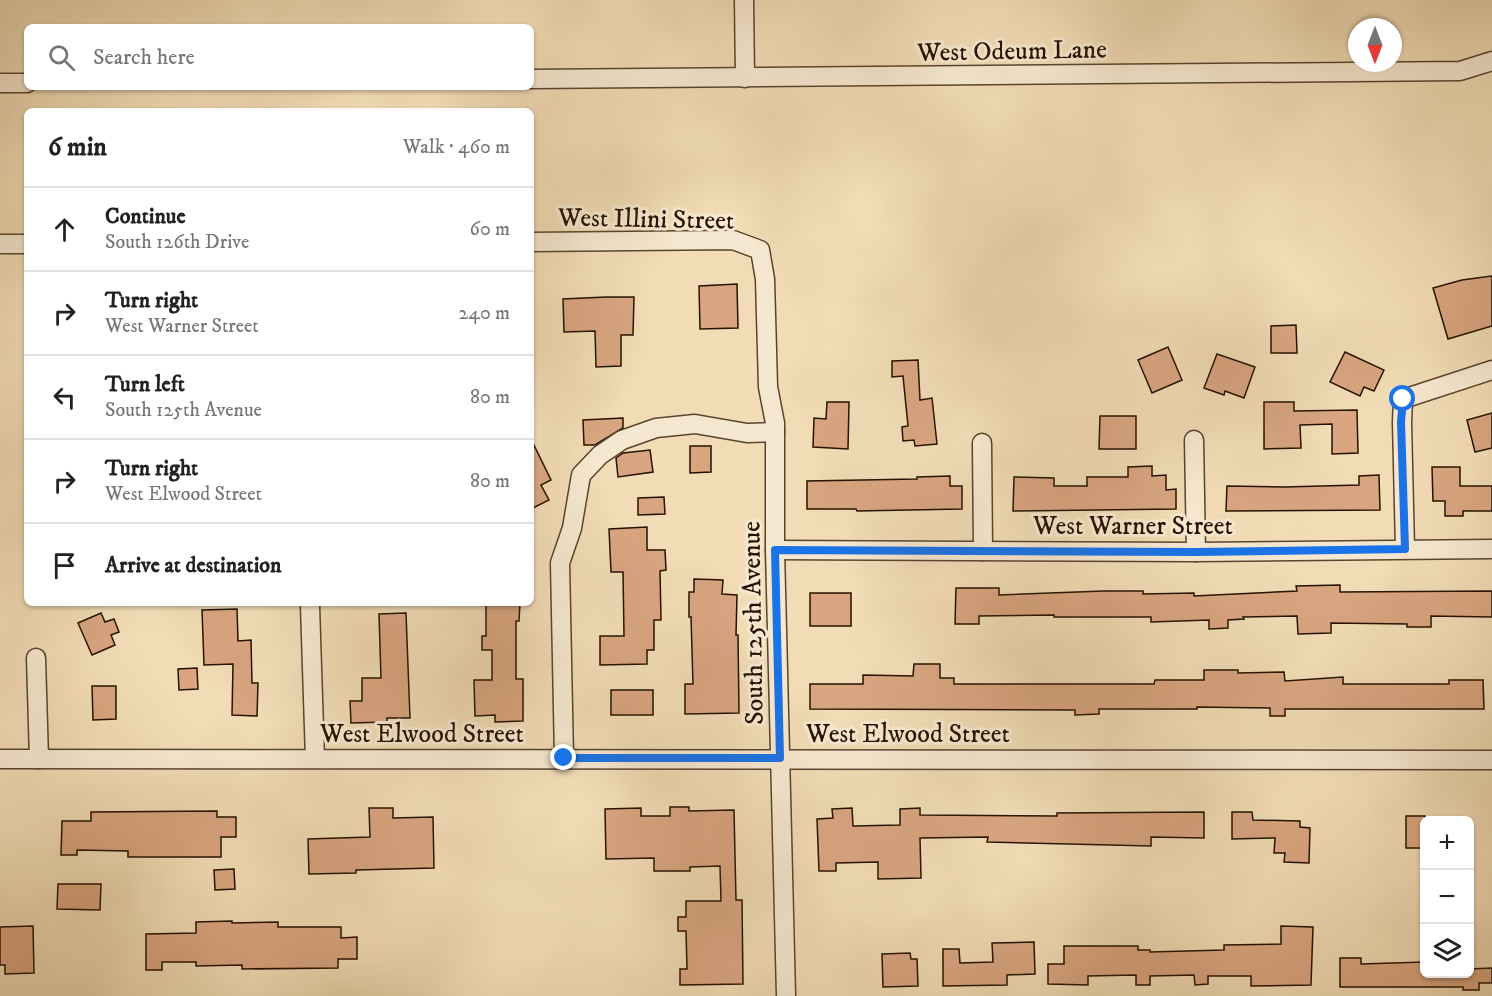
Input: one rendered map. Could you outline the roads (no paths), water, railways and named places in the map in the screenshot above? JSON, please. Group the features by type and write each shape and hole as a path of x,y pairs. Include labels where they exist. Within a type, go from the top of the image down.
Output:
{"street":[{"path":"744,0 745,78"},
{"name":"West Odeum Lane","path":"534,79 1460,71 1492,61"},
{"path":"0,83 24,83"},
{"name":"West Illini Street","path":"534,242 733,240 760,250"},
{"path":"0,244 24,244"},
{"name":"South 125th Avenue","path":"760,250 765,279 768,387 775,432 775,550 786,996"},
{"path":"1405,549 1401,422 1403,399 1492,370"},
{"path":"564,758 560,564 573,528 581,475 600,455 622,440 656,428 695,424 747,433 775,432"},
{"path":"1194,440 1196,552"},
{"path":"982,442 983,551"},
{"name":"West Warner Street","path":"775,550 1196,552 1492,549"},
{"path":"310,606 315,759"},
{"path":"36,658 39,759"},
{"name":"West Elwood Street","path":"0,759 1492,760"}]}
